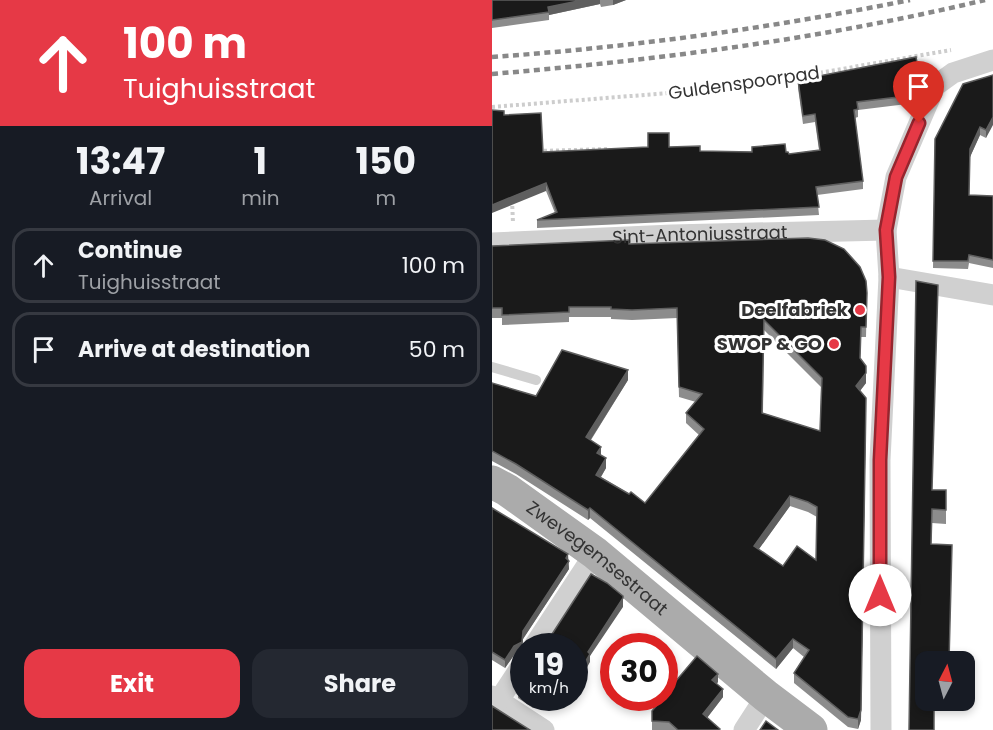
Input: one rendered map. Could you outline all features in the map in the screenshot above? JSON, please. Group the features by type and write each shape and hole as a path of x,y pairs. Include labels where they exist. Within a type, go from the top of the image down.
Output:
{"main road":[{"name":"Zwevegemsestraat","path":"492,482 507,490 596,553 766,696 811,730"}],"street":[{"path":"881,730 880,460 889,277 886,230 896,177 935,86 952,73 993,60"},
{"name":"Sint-Antoniusstraat","path":"492,243 672,235 886,230"},
{"path":"889,277 993,295"},
{"path":"543,633 596,553"},
{"path":"510,679 495,698 544,730"},
{"path":"744,730 766,696"}],"lane":[{"path":"492,367 536,380"}],"path":[{"name":"Guldenspoorpad","path":"492,107 761,83 931,52 960,49"},
{"path":"532,152 610,149"},
{"path":"512,198 513,243"}],"building":[{"path":"492,0 583,0 548,7 549,12 492,20"},
{"path":"916,57 919,74 907,96 857,102 858,109 854,110 863,181 816,187 819,207 537,220 557,212 546,183 492,205 492,110 504,111 504,115 541,113 543,152 648,147 648,133 669,133 669,147 700,146 700,151 752,152 752,147 785,144 786,152 789,154 820,150 815,114 803,116 798,80"},
{"path":"993,75 993,117 986,130 980,127 970,149 969,195 993,196 993,260 969,255 968,261 933,261 935,139 963,84"},
{"path":"808,238 825,240 844,249 860,267 866,281 867,293 866,327 861,327 860,358 866,366 866,373 856,386 866,398 861,710 858,719 848,717 794,673 809,650 793,639 776,659 590,508 588,510 492,451 492,383 536,396 562,350 628,370 586,437 601,447 597,453 606,458 596,475 629,494 631,492 645,503 704,429 686,413 702,394 679,387 677,308 632,310 611,309 611,307 569,307 569,312 502,315 502,308 492,308 492,246 629,240 629,244","holes":["764,320 822,378 820,431 762,413","790,496 817,507 816,560 797,546 783,566 754,546"]},
{"path":"916,281 938,285 932,490 946,490 946,510 932,509 931,544 952,545 949,651 915,651 915,711 934,711 934,730 909,730"},
{"path":"492,508 568,554 566,558 569,561 523,633 510,633 510,652 505,660 492,652"},
{"path":"591,574 623,596 588,652 588,633 553,633"},
{"path":"697,656 718,674 712,680 723,689 703,714 719,730 678,730 669,722 652,721 652,711 678,711 678,678"},
{"path":"492,706 530,730 492,730"},
{"path":"766,721 778,730 760,730"}],"railway":[{"path":"492,57 597,48 702,35 910,0"},
{"path":"492,74 678,55 801,37 985,0"}],"place":[{"name":"Deelfabriek","path":"860,310"},
{"name":"SWOP & GO","path":"834,344"}],"route":[{"path":"880,595 880,460 889,277 886,230 896,177 919,123"}]}
